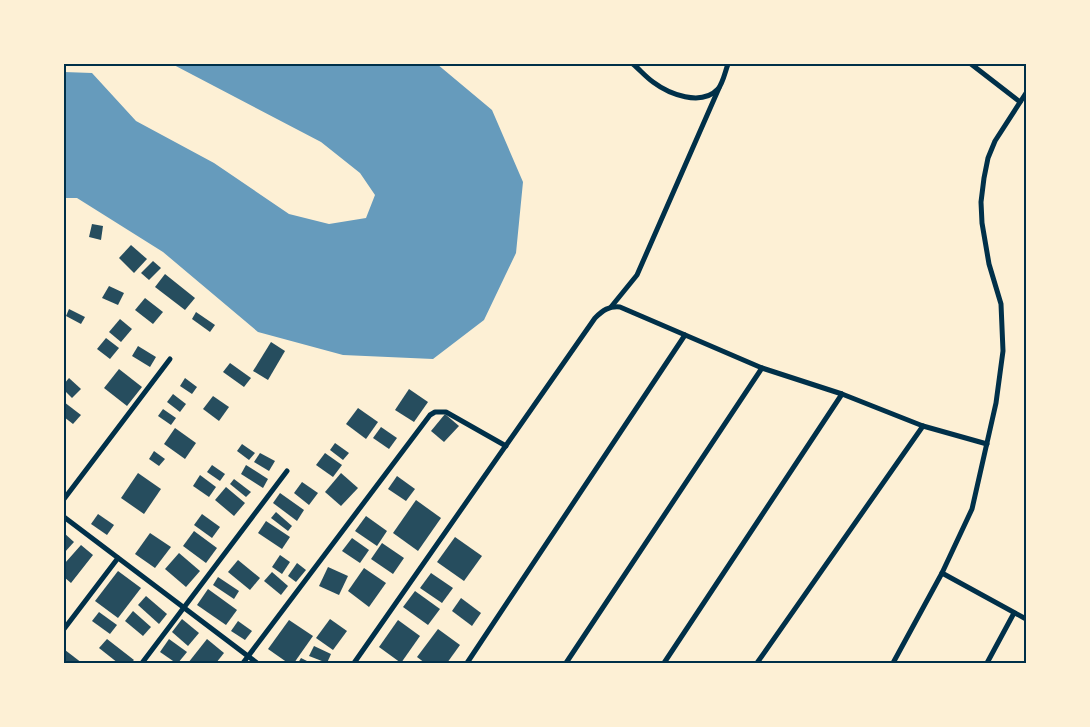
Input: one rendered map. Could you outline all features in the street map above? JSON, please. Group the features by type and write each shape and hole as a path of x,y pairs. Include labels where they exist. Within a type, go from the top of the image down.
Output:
{"street":[{"path":"633,64 653,82 672,92 690,98 702,98 719,88"},
{"path":"354,663 595,318 611,307 637,275 728,64"},
{"path":"971,64 1020,102"},
{"path":"893,663 942,573 972,509 997,394 1003,351 1001,304 989,264 982,224 981,202 988,158 995,141 1026,92"},
{"path":"611,307 620,307 762,368 842,394 923,426 987,444"},
{"path":"467,663 685,335"},
{"path":"64,499 170,359"},
{"path":"566,663 762,368"},
{"path":"664,663 842,394"},
{"path":"243,663 430,415 435,412 446,412 506,446"},
{"path":"757,663 923,426"},
{"path":"142,663 287,471"},
{"path":"64,518 257,663"},
{"path":"64,629 118,558"},
{"path":"942,573 1026,619"},
{"path":"987,663 1014,613"}],"water":[{"path":"172,64 437,64 492,110 523,182 516,253 484,320 433,359 343,355 258,332 163,252 77,198 64,198 64,72 92,73 136,121 214,163 289,214 329,224 366,218 375,195 360,173 321,142"}],"building":[{"path":"92,224 103,226 101,240 89,237"},
{"path":"131,245 147,259 134,273 119,258"},
{"path":"153,261 161,268 149,280 141,273"},
{"path":"165,274 195,298 185,310 155,287"},
{"path":"109,286 124,293 118,305 102,298"},
{"path":"145,298 163,312 153,324 135,310"},
{"path":"69,309 85,317 81,324 66,316"},
{"path":"196,312 215,325 210,332 192,319"},
{"path":"120,319 132,329 121,342 109,332"},
{"path":"106,338 119,348 110,359 97,349"},
{"path":"271,342 285,351 268,380 253,371"},
{"path":"138,346 156,357 150,367 132,356"},
{"path":"230,363 251,378 244,387 223,372"},
{"path":"119,369 142,387 127,406 104,388"},
{"path":"69,378 81,389 72,398 64,390 64,384"},
{"path":"185,378 197,387 192,394 180,386"},
{"path":"409,389 428,402 414,422 395,410"},
{"path":"173,394 186,404 180,412 167,402"},
{"path":"213,396 229,407 219,421 203,409"},
{"path":"64,402 81,415 73,424 64,417"},
{"path":"358,408 378,422 366,439 346,424"},
{"path":"163,409 176,418 171,425 158,416"},
{"path":"445,414 459,426 444,442 431,431"},
{"path":"381,427 397,438 389,449 373,438"},
{"path":"175,428 196,443 185,459 164,444"},
{"path":"335,443 349,453 343,460 330,450"},
{"path":"242,444 255,453 249,460 237,451"},
{"path":"154,451 165,459 159,466 149,459"},
{"path":"260,453 275,461 269,471 254,462"},
{"path":"325,453 342,465 333,477 316,465"},
{"path":"212,465 225,474 220,481 207,472"},
{"path":"246,465 268,479 263,488 241,474"},
{"path":"138,473 161,489 144,514 121,498"},
{"path":"341,473 358,488 341,506 325,492"},
{"path":"200,475 216,487 209,497 193,486"},
{"path":"397,476 415,489 406,501 388,489"},
{"path":"234,479 251,492 246,497 230,484"},
{"path":"302,482 318,493 309,505 294,493"},
{"path":"226,487 245,503 234,516 215,500"},
{"path":"280,493 304,510 297,521 273,503"},
{"path":"416,500 441,518 418,551 393,533"},
{"path":"276,512 292,526 288,531 271,518"},
{"path":"98,514 114,525 107,535 91,524"},
{"path":"202,514 220,527 212,538 194,525"},
{"path":"366,516 387,531 377,546 355,531"},
{"path":"266,521 290,537 282,549 258,533"},
{"path":"194,531 217,548 206,563 183,546"},
{"path":"64,533 74,542 64,553"},
{"path":"150,533 171,547 155,568 135,554"},
{"path":"455,537 482,556 464,581 437,562"},
{"path":"352,538 369,550 360,563 342,551"},
{"path":"382,543 404,558 393,574 371,559"},
{"path":"81,545 93,555 71,583 64,577 64,562"},
{"path":"179,553 200,571 186,587 165,569"},
{"path":"280,555 290,562 282,574 272,567"},
{"path":"238,560 260,578 250,590 228,572"},
{"path":"297,563 306,570 296,582 288,576"},
{"path":"328,567 348,576 339,595 319,586"},
{"path":"364,568 386,583 369,607 348,591"},
{"path":"118,571 141,588 118,618 95,601"},
{"path":"272,572 288,586 281,595 264,581"},
{"path":"431,573 453,588 442,603 420,588"},
{"path":"218,577 239,591 234,599 213,585"},
{"path":"208,589 237,610 226,625 197,605"},
{"path":"415,591 440,609 428,625 403,607"},
{"path":"146,596 167,614 159,624 138,605"},
{"path":"461,598 481,613 472,626 452,611"},
{"path":"133,611 151,627 143,636 125,621"},
{"path":"99,612 117,625 110,634 92,621"},
{"path":"182,619 199,633 188,646 172,632"},
{"path":"330,619 347,631 333,650 316,638"},
{"path":"289,620 313,636 294,663 288,663 268,649"},
{"path":"398,620 420,636 401,663 379,647"},
{"path":"238,621 252,631 245,640 231,631"},
{"path":"438,629 460,645 447,663 425,663 417,657"},
{"path":"107,639 134,660 131,663 118,663 99,648"},
{"path":"169,639 187,652 178,663 160,652"},
{"path":"207,639 224,653 216,663 188,663"},
{"path":"314,646 331,654 327,663 309,656"},
{"path":"65,650 82,663 64,663"},
{"path":"301,658 311,663 298,663"}]}
